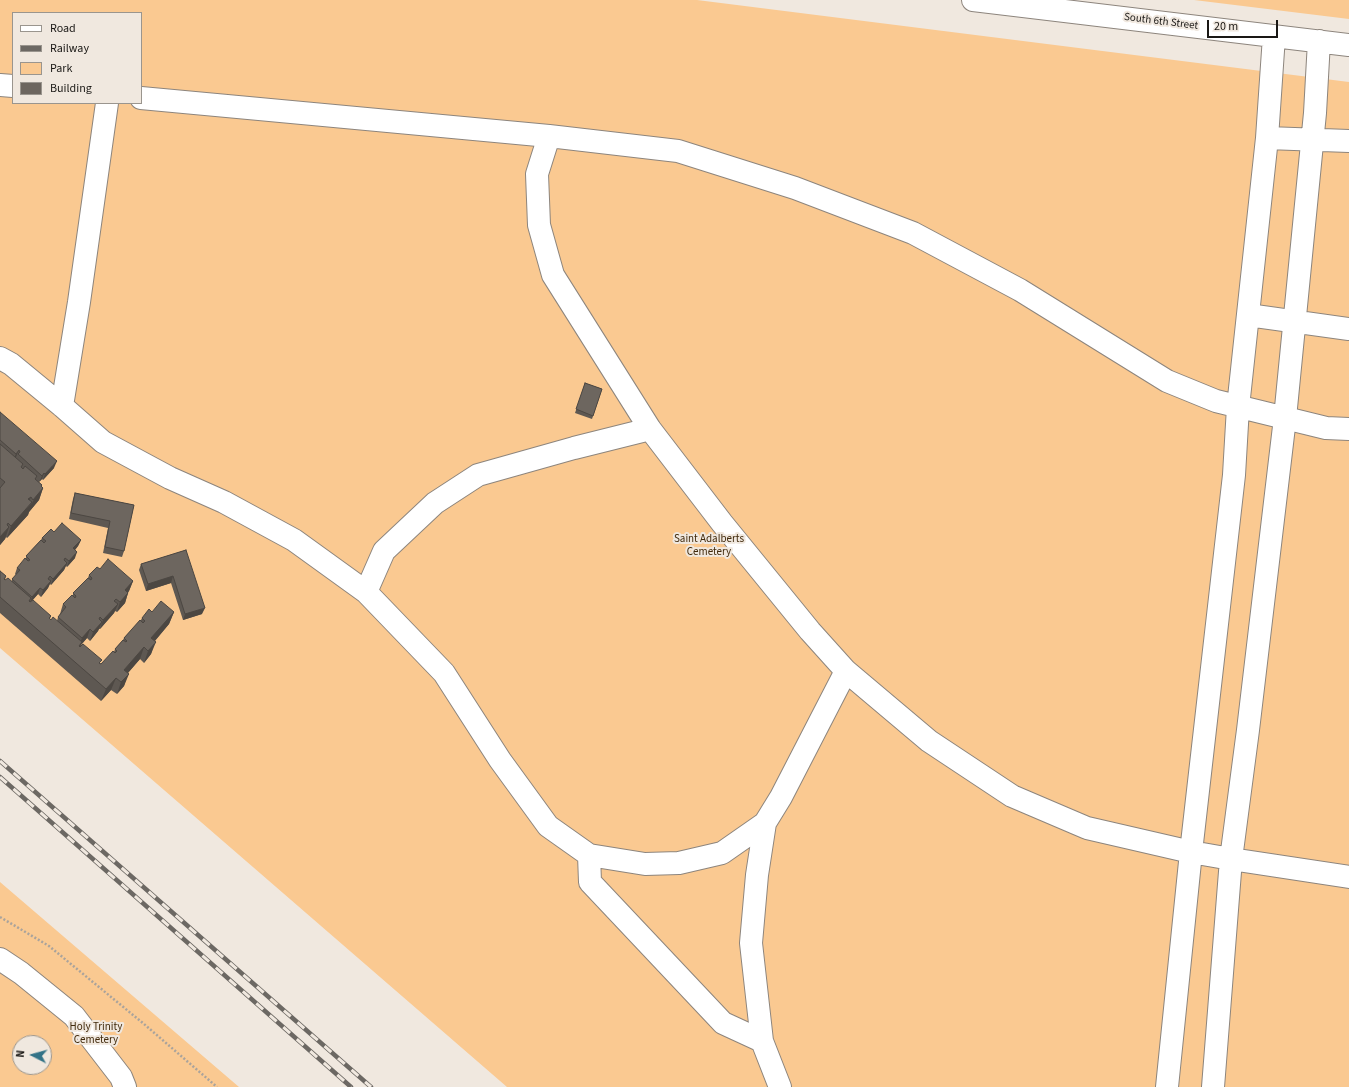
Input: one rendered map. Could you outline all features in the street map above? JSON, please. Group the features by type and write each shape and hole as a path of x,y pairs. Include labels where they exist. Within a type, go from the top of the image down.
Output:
{"street":[{"name":"South 6th Street","path":"974,0 1349,45"},
{"path":"1167,1087 1191,852 1233,482 1238,407 1267,138 1274,36"},
{"path":"1213,1087 1231,859 1285,418 1315,113 1320,41"},
{"path":"0,85 12,86"},
{"path":"142,98 549,136 678,151 794,188 913,234 1020,290 1167,381 1216,401 1238,407 1326,428 1349,429"},
{"path":"62,406 79,302 107,104"},
{"path":"549,136 536,174 539,225 553,274 650,429 722,523 810,631 846,671 929,741 1012,796 1087,828 1191,852 1349,877"},
{"path":"1267,138 1349,141"},
{"path":"1248,315 1349,329"},
{"path":"0,358 12,364 103,442 170,478 224,502 294,540 366,592 444,673 500,760 548,826 589,855 645,864 679,862 722,853 765,822 782,797 846,671"},
{"path":"366,592 384,550 435,503 478,475 574,448 650,429"},
{"path":"765,822 757,875 751,944 762,1041 780,1087"},
{"path":"589,855 590,882 723,1023 762,1041"},
{"path":"0,959 21,973 74,1016 121,1077 125,1087"}],"path":[{"path":"0,917 49,946 144,1024 217,1087"}],"green space":[{"name":"Saint Adalberts Cemetery","path":"0,0 697,0 1349,82 1349,1087 507,1087 0,648"},
{"path":"1194,0 1349,0 1349,19"},
{"name":"Holy Trinity Cemetery","path":"0,882 239,1087 0,1087"}],"building":[{"path":"585,383 602,389 593,416 576,409"},
{"path":"0,412 57,461 45,474 44,473 42,476 18,454 20,452 19,450 16,454 0,440"},
{"path":"0,444 23,464 21,467 23,469 25,466 37,476 35,479 42,485 41,486 43,488 33,500 31,497 28,499 32,502 11,526 8,523 7,525 9,527 0,537 0,488 5,482 0,478"},
{"path":"75,493 134,505 124,551 105,547 110,521 71,513"},
{"path":"62,523 81,540 73,548 77,552 69,561 65,558 64,560 67,563 53,579 50,576 48,579 51,581 43,590 40,588 32,597 12,579 20,570 17,568 25,558 28,561 30,560 26,556 41,540 44,543 46,541 42,538 51,529 54,532"},
{"path":"186,550 205,608 185,614 173,576 148,584 141,564"},
{"path":"108,559 133,581 125,590 128,593 120,602 116,599 114,601 118,604 103,620 100,617 99,619 102,622 93,632 90,629 82,638 58,617 66,607 63,604 72,595 75,598 76,596 73,593 88,578 91,580 92,578 89,575 97,567 100,569"},
{"path":"0,571 6,576 4,579 5,580 8,578 31,598 29,601 30,602 33,600 51,616 49,618 51,620 53,617 82,642 79,646 80,647 83,644 102,660 99,663 101,664 113,651 115,653 117,651 115,649 123,640 126,642 127,641 124,638 140,620 143,623 145,621 142,618 149,609 152,612 161,601 174,612 151,638 156,642 148,651 144,647 124,670 129,674 121,682 116,678 106,689 0,597"}],"railway":[{"path":"0,761 371,1087"},
{"path":"0,777 351,1087"}]}
